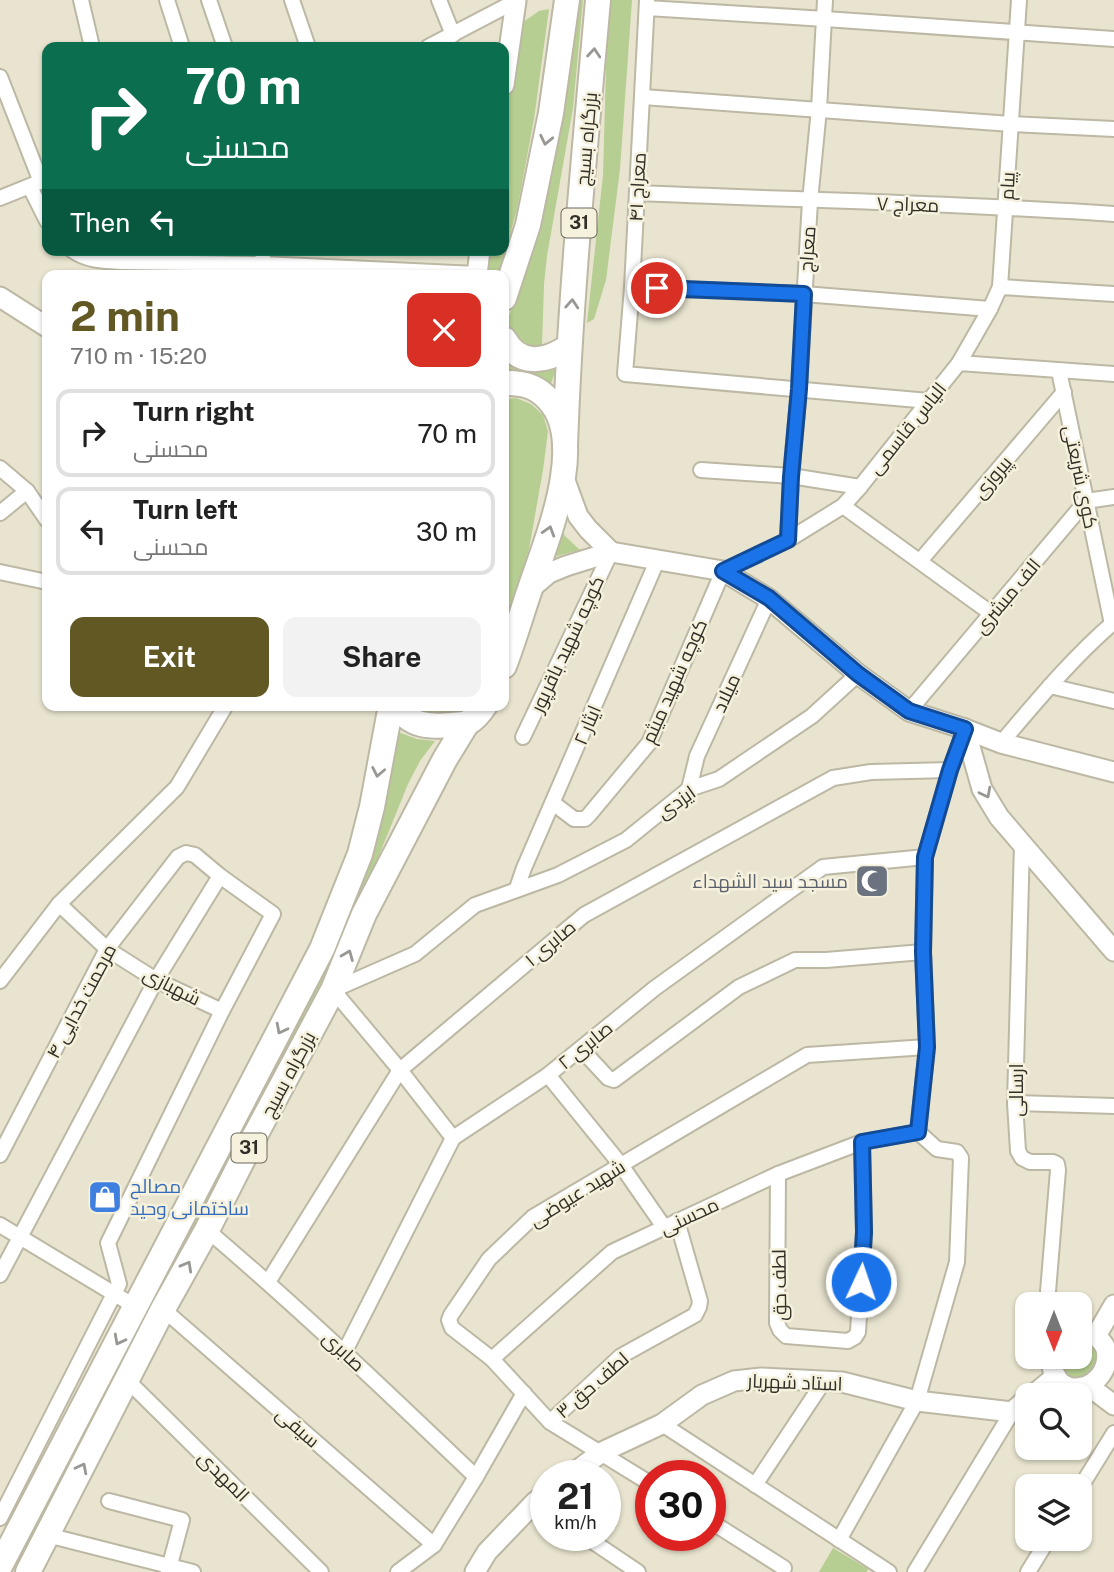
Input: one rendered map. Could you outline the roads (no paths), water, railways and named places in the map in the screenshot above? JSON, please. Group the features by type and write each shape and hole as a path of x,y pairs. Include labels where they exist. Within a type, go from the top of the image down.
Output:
{"highway":[{"name":"بزرگراه بسیج","path":"509,283 528,225 551,113 567,0"},
{"name":"بزرگراه بسیج","path":"509,652 554,517 563,475 568,347 598,0"},
{"path":"509,346 519,356 539,360 556,355 568,347"},
{"name":"بزرگراه بسیج","path":"509,383 520,383 540,391 555,407 565,446"},
{"name":"بزرگراه بسیج","path":"0,1566 322,949 360,855 390,711"},
{"path":"401,711 415,723 429,727 467,723"},
{"name":"بزرگراه بسیج","path":"28,1572 163,1309 333,990 364,915 445,760 467,723 480,711"},
{"path":"39,1491 63,1504"}],"street":[{"path":"81,0 91,42"},
{"path":"167,0 180,42"},
{"path":"209,0 223,42"},
{"path":"292,0 306,42"},
{"path":"439,0 453,35"},
{"path":"438,42 517,0"},
{"path":"509,52 517,0"},
{"name":"معراج","path":"788,540 825,0"},
{"name":"پیام","path":"959,363 1000,287 1019,0"},
{"path":"647,4 1114,39"},
{"name":"معراج ۴۱","path":"647,4 625,374 799,389"},
{"path":"0,77 39,183 0,198"},
{"path":"643,97 1114,129"},
{"name":"معراج ۷","path":"637,192 810,201 1006,206 1114,214"},
{"path":"82,256 94,260 125,256 388,270"},
{"path":"632,287 804,294 990,309"},
{"path":"1000,287 1114,294"},
{"path":"0,297 42,324"},
{"name":"الیاس قاسمی","path":"723,571 788,540 843,506 959,363 1114,374"},
{"name":"کوی شریعتی","path":"1059,371 1113,623"},
{"path":"799,389 929,401"},
{"name":"پیروزی","path":"920,561 1064,392"},
{"path":"0,468 27,491 42,513"},
{"path":"701,470 791,477 860,487"},
{"path":"563,475 578,516 611,552"},
{"path":"0,513 27,491"},
{"path":"1086,501 1114,498"},
{"name":"الف مبشری","path":"909,711 1086,501"},
{"path":"843,506 992,614"},
{"path":"529,590 549,573 611,552 723,571 769,598 858,674 909,711 1001,743 1114,772"},
{"name":"کوچه شهید باقرپور","path":"523,737 611,552"},
{"name":"ایثار ۲","path":"517,888 657,561"},
{"name":"کوچه شهید میثم","path":"553,803 574,819 585,819 649,743 723,571"},
{"path":"0,572 42,581"},
{"name":"میلاد","path":"689,789 697,756 769,598"},
{"path":"1001,743 1050,686 1113,623"},
{"name":"ایزدی","path":"517,888 558,875 626,840 689,789 719,779 812,716 858,674"},
{"path":"1050,686 1114,701"},
{"path":"0,981 59,904 177,787 222,711"},
{"path":"839,1540 917,1401 957,1262 961,1158 957,1152 937,1149 918,1132 927,1047 923,952 925,857 965,729"},
{"path":"965,729 982,789 999,817 1114,951"},
{"name":"صابری ۱","path":"268,1282 400,1070 584,915 833,778 871,772 950,770"},
{"name":"ارسالی","path":"1022,844 1015,1103 1018,1151 1022,1158 1030,1162 1057,1164 1048,1292"},
{"name":"مرحمت خدایی ۴","path":"0,1155 107,949 178,857 186,853 195,855 219,876"},
{"name":"صابری ۲","path":"345,1351 453,1138 548,1075 655,988 823,867 925,857"},
{"path":"0,1275 156,980 219,876 273,914 222,1011 108,1243 118,1284 0,1518"},
{"path":"453,1138 333,990 415,954 475,905 517,888"},
{"name":"شهبازی","path":"59,904 107,949 156,980 222,1011"},
{"path":"581,1049 614,1080 739,987 795,960 923,952"},
{"name":"شهید عیوضی","path":"635,1474 550,1422 492,1359 452,1328 449,1320 451,1315 489,1259 533,1217 807,1055 927,1047"},
{"name":"لطف حق ۳","path":"548,1075 670,1224 700,1301 695,1315 621,1356 550,1422"},
{"path":"1015,1103 1114,1106"},
{"name":"محسنی","path":"492,1359 612,1252 778,1174 862,1142 918,1132"},
{"name":"لطف حق","path":"778,1174 780,1330 786,1336 848,1341 858,1332 864,1232 862,1142"},
{"path":"0,1225 136,1307"},
{"name":"صابری","path":"207,1230 345,1351 476,1477"},
{"path":"1092,1385 1104,1376 1107,1368 1103,1348 1114,1305"},
{"name":"سیفی","path":"163,1309 433,1545"},
{"path":"1053,1369 1062,1383"},
{"path":"1048,1383 1056,1376"},
{"name":"استاد شهریار","path":"591,1460 602,1452 662,1424 702,1395 734,1381 761,1378 842,1382 917,1401 1015,1406"},
{"name":"المهدی","path":"127,1380 321,1572"},
{"path":"755,1485 824,1381"},
{"path":"1092,1388 1114,1405"},
{"path":"398,1572 433,1545 524,1393"},
{"path":"915,1572 1015,1414"},
{"path":"662,1424 889,1572"},
{"path":"1089,1474 1114,1433"},
{"path":"110,1501 182,1520 169,1569"},
{"path":"475,1572 487,1552 530,1513"},
{"path":"726,1531 785,1568"},
{"path":"47,1535 169,1569 193,1572"},
{"path":"607,1551 638,1572"},
{"path":"1028,1572 1041,1551"}],"place":[{"name":"مسجد سید الشهداء","path":"872,881"},
{"name":"مصالح ساختمانی وحید","path":"105,1197"}]}
